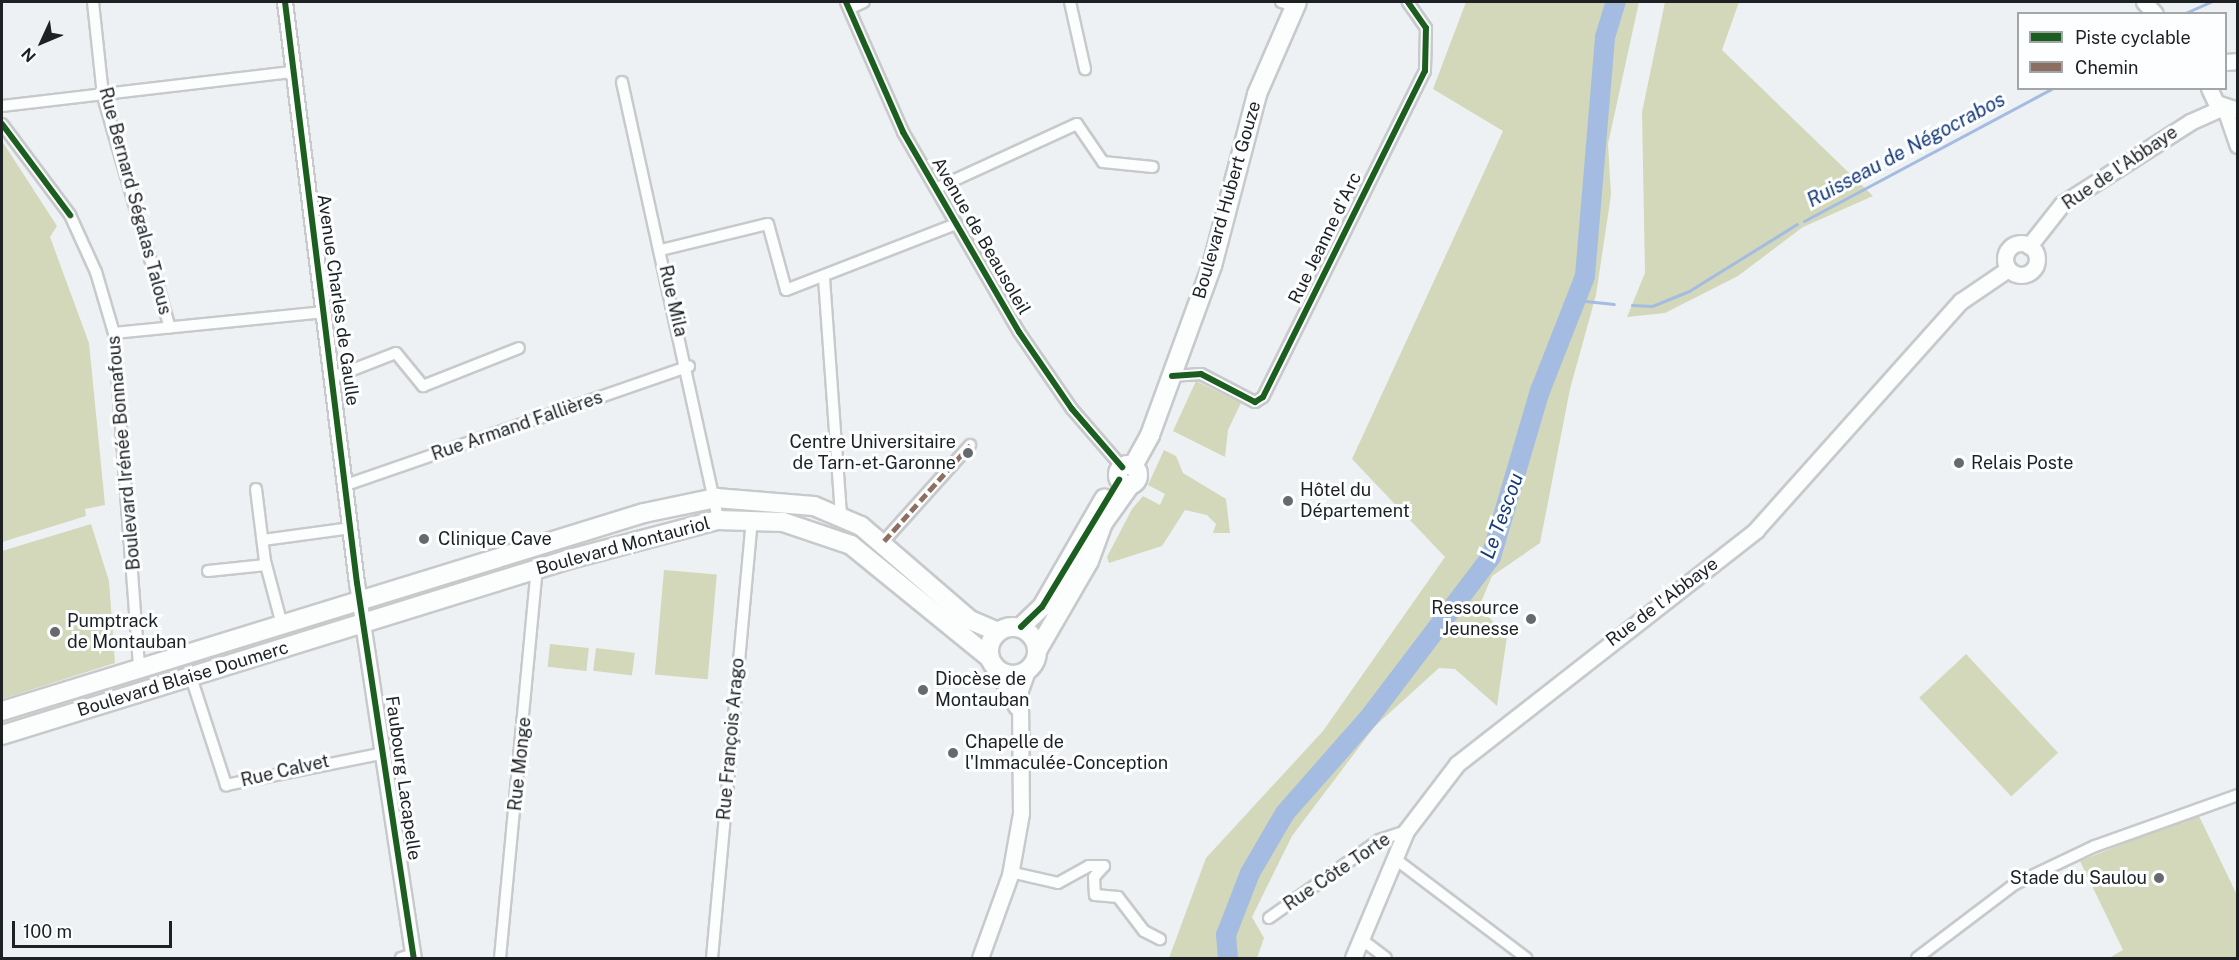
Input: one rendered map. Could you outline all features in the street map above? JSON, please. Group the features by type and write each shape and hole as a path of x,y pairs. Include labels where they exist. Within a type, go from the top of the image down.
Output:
{"main road":[{"name":"Boulevard Hubert Gouze","path":"1038,649 1089,561 1103,523 1172,376 1212,266 1257,94 1291,3"},
{"name":"Rue de l'Abbaye","path":"2190,122 2208,90"},
{"path":"2210,90 2228,109"},
{"name":"Rue de l'Abbaye","path":"2030,246 2062,204 2190,122 2228,109"},
{"path":"2030,246 2037,258 2031,270 2019,275 2008,269 2008,248 2030,246"},
{"name":"Rue de l'Abbaye","path":"1353,958 1406,831 1436,786 1486,737 1783,506 1962,301 2008,269"},
{"name":"Boulevard Hubert Gouze","path":"1021,627 1042,607 1126,474"},
{"name":"Boulevard Montauriol","path":"359,602 644,513 716,498 784,501 842,517 884,542 970,620 998,632"},
{"name":"Boulevard Montauriol","path":"364,622 537,570 718,520 752,519 783,522 851,544 993,663"},
{"name":"Boulevard Blaise Doumerc","path":"2,711 359,602"},
{"name":"Boulevard Blaise Doumerc","path":"2,735 364,622"},
{"path":"980,958 1011,872 1021,813 1020,690 1038,649 1021,627 998,632 993,663 1015,695 1020,753"},
{"path":"993,663 1015,675 1027,671"}],"street":[{"name":"Rue Bernard Ségalas Talous","path":"93,2 103,96 170,328"},
{"name":"Avenue Charles de Gaulle","path":"285,2 334,377 359,602"},
{"path":"849,5 864,2"},
{"path":"1070,2 1085,69"},
{"name":"Rue Jeanne d'Arc","path":"1172,376 1201,374 1255,402 1263,397 1425,71 1426,28 1408,2"},
{"name":"Avenue de Beausoleil","path":"849,5 903,132 956,224 1032,352 1126,474"},
{"path":"2,106 293,72"},
{"name":"Rue Mila","path":"622,82 689,366 716,498 718,520"},
{"path":"2228,109 2238,146"},
{"name":"Boulevard Irénée Bonnafous","path":"2,124 70,215 96,272 114,333 139,669"},
{"path":"937,188 1077,124 1103,162 1153,167"},
{"path":"661,250 768,224 786,290 824,278 956,224"},
{"path":"824,278 842,517"},
{"path":"114,333 325,312"},
{"path":"334,377 396,353 409,362 423,386 519,348"},
{"name":"Rue Armand Fallières","path":"346,485 689,366"},
{"path":"884,542 970,445"},
{"path":"256,489 266,565 282,625"},
{"name":"Rue François Arago","path":"712,958 752,519"},
{"path":"264,540 351,528"},
{"path":"208,571 266,565"},
{"name":"Rue Monge","path":"500,958 537,570"},
{"name":"Faubourg Lacapelle","path":"359,602 385,753 409,957"},
{"name":"Rue Calvet","path":"191,676 226,785 385,753"},
{"path":"1917,958 2015,884 2095,846 2238,795"},
{"name":"Rue Côte Torte","path":"1269,918 1379,840 1406,831"},
{"path":"1394,858 1526,958"},
{"path":"1011,872 1058,884 1089,866 1104,866 1094,877 1095,895 1118,897 1144,931 1160,939"},
{"path":"1361,939 1386,958"}],"green space":[{"path":"1466,2 1639,2 1608,144 1611,195 1596,295 1570,389 1540,543 1492,576 1479,607 1507,636 1497,706 1455,669 1439,668 1375,726 1292,836 1252,917 1264,938 1257,958 1169,958 1206,858 1323,731 1445,557 1352,459 1503,131 1433,89"},
{"path":"1665,2 1739,2 1722,50 1873,196 1803,227 1738,276 1665,313 1627,317 1645,273 1642,112"},
{"path":"2,141 57,226 50,237 89,343 105,505 85,509 86,516 2,542"},
{"path":"1196,381 1241,403 1228,430 1225,457 1173,431"},
{"path":"1164,450 1176,456 1183,473 1226,499 1230,533 1213,533 1216,524 1207,515 1185,510 1162,546 1109,563 1107,557 1132,509 1143,496 1160,505 1165,494 1148,485"},
{"path":"91,524 109,581 115,663 2,699 2,551"},
{"path":"664,570 717,575 708,679 655,675"},
{"path":"550,644 589,648 586,671 548,667"},
{"path":"596,648 635,653 632,676 593,671"},
{"path":"1966,654 2058,753 2011,796 1919,698"},
{"name":"Stade du Saulou","path":"2198,814 2237,895 2237,958 2109,958 2123,950 2080,861"}],"waterway":[{"name":"Le Tescou","path":"1228,958 1226,935 1250,873 1285,813 1368,719 1491,557 1540,391 1585,276 1605,37 1616,2"},
{"name":"Ruisseau de Négocrabos","path":"2188,12 2210,2"},
{"name":"Ruisseau de Négocrabos","path":"1804,221 2049,90"},
{"name":"Ruisseau de Négocrabos","path":"1632,305 1652,306 1689,291 1797,224"},
{"name":"Ruisseau de Négocrabos","path":"1576,300 1614,304"}],"marked path":[{"path":"884,541 970,445"}],"cycle path":[{"path":"285,2 357,583 414,958"},
{"path":"846,2 903,132 1019,332 1072,409 1122,467"},
{"path":"1172,376 1201,374 1255,402 1263,397 1425,71 1426,28 1408,2"},
{"path":"2,124 70,215"},
{"path":"1021,627 1042,607 1119,480"}],"place":[{"name":"Centre Universitaire de Tarn-et-Garonne","path":"968,453"},
{"name":"Relais Poste","path":"1959,463"},
{"name":"Hôtel du Département","path":"1288,501"},
{"name":"Clinique Cave","path":"424,539"},
{"name":"Ressource Jeunesse","path":"1531,619"},
{"name":"Pumptrack de Montauban","path":"55,632"},
{"name":"Diocèse de Montauban","path":"923,690"},
{"name":"Chapelle de l'Immaculée-Conception","path":"953,753"},
{"name":"Stade du Saulou","path":"2159,878"}]}
